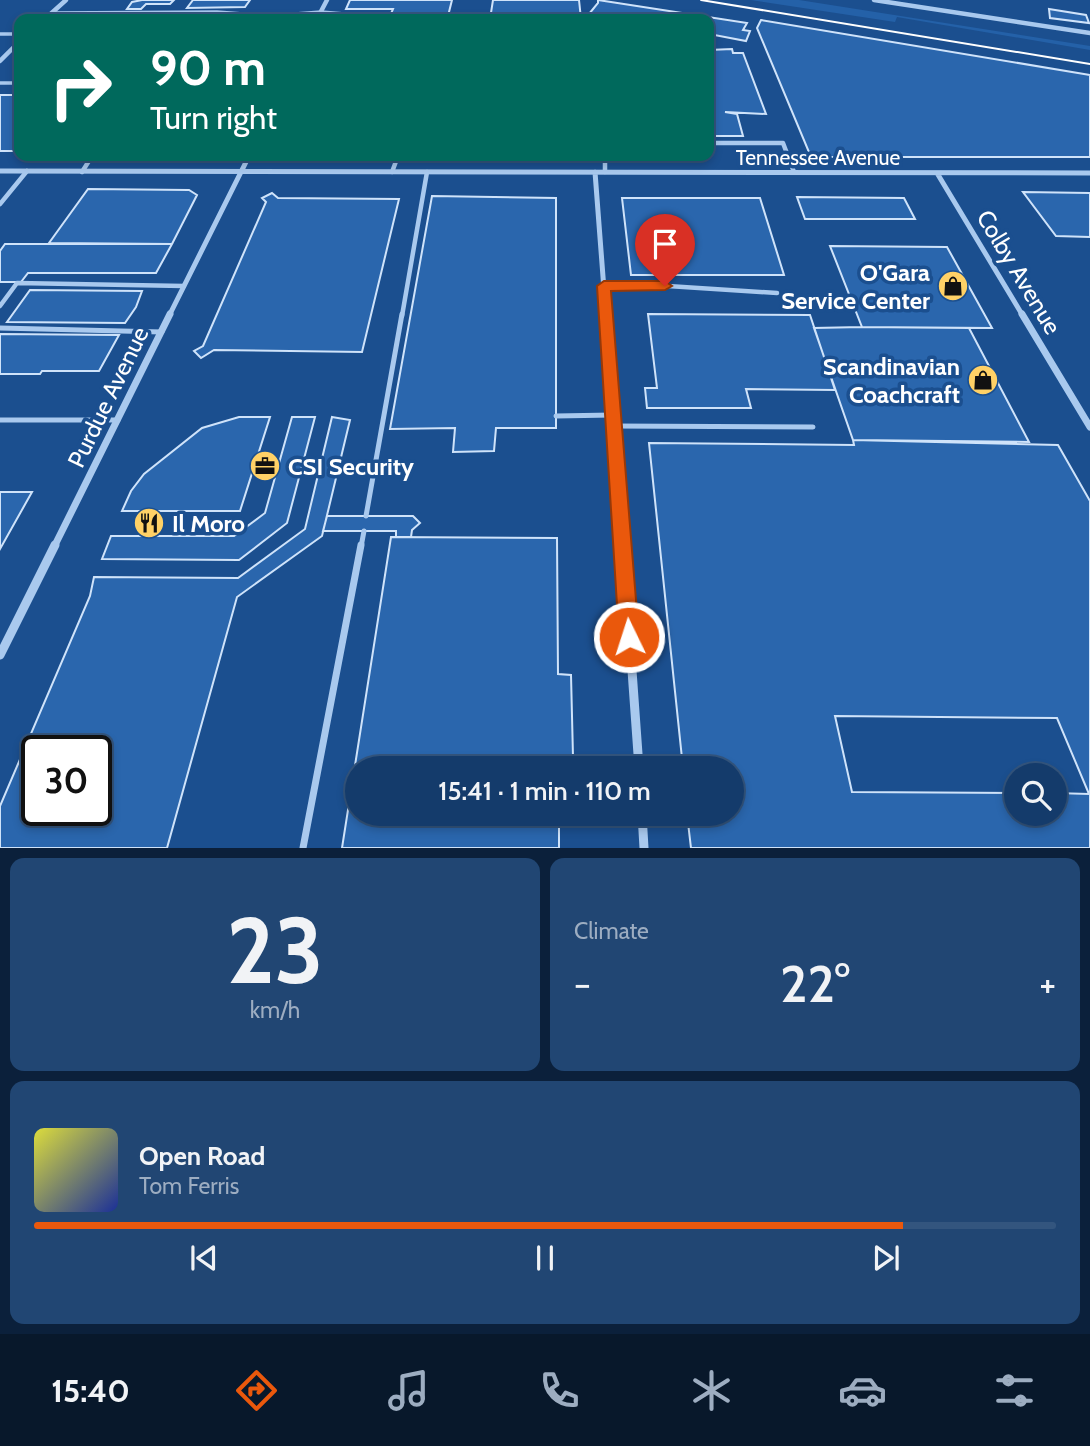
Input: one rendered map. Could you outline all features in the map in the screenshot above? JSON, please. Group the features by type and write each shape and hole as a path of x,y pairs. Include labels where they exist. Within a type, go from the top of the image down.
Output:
{"street":[{"path":"51,13 66,0"},
{"path":"321,12 327,0"},
{"path":"874,0 1090,33"},
{"path":"0,61 14,47"},
{"name":"Purdue Avenue","path":"0,655 247,161"},
{"name":"Tennessee Avenue","path":"0,171 1090,173"},
{"path":"596,172 638,756"},
{"name":"Colby Avenue","path":"937,173 1090,427"},
{"path":"643,826 645,848"}],"lane":[{"path":"51,13 240,14"},
{"path":"303,14 345,14"},
{"path":"714,143 783,143 794,172"},
{"path":"82,172 89,161"},
{"path":"392,172 396,161"},
{"path":"605,161 605,172"},
{"path":"0,204 27,172"},
{"path":"366,516 427,172"},
{"path":"0,306 17,283 184,286"},
{"path":"604,286 637,284 777,293"},
{"path":"0,328 162,332"},
{"path":"556,416 612,415"},
{"path":"0,420 118,420"},
{"path":"613,426 813,427"},
{"path":"303,848 364,531"}],"shaded area":[{"path":"751,0 799,0 1090,46 1090,50 897,17 895,22"}],"building":[{"path":"174,0 170,4 146,4 141,9 127,9 132,2"},
{"path":"193,0 250,0 245,7 187,8"},
{"path":"350,0 452,0 448,14 391,14 393,9 346,9"},
{"path":"493,0 579,0 580,14 491,14"},
{"path":"598,0 689,14 589,14"},
{"path":"1049,9 1086,15 1089,23 1050,18"},
{"path":"714,18 747,23 743,30 750,31 746,41 714,35"},
{"path":"761,20 1090,75 1090,157 811,157 757,28"},
{"path":"732,49 733,53 743,53 766,114 725,112 737,114 743,136 714,136 714,50"},
{"path":"0,95 14,95 14,151 0,151"},
{"path":"88,189 189,190 197,195 172,244 49,243"},
{"path":"1023,192 1090,193 1090,237 1056,236"},
{"path":"272,193 278,198 399,199 362,352 214,350 201,358 194,351 203,346 266,202 262,198"},
{"path":"432,196 556,198 556,428 496,428 494,451 453,452 455,428 390,429"},
{"path":"797,197 904,198 915,219 805,219"},
{"path":"622,198 760,198 784,275 631,275"},
{"path":"5,244 172,244 156,273 28,273 21,282 0,282 0,251"},
{"path":"830,246 947,247 992,328 862,327"},
{"path":"30,290 142,291 136,307 125,323 7,322"},
{"path":"648,314 810,315 835,390 746,389 751,408 647,408 645,388 657,388"},
{"path":"814,328 969,328 1029,442 853,440"},
{"path":"0,334 119,335 99,371 0,374"},
{"path":"239,417 270,417 240,511 122,511 131,491 144,474 202,428"},
{"path":"292,417 315,417 287,523 239,560 102,559 111,536 234,536 265,513"},
{"path":"332,417 350,420 322,536 237,597 167,848 0,848 0,806 21,757 21,826 112,826 112,735 30,735 90,596 94,577 238,578 305,529"},
{"path":"853,440 1058,445 1090,501 1090,848 691,848 688,826 744,826 744,756 682,756 649,443 854,445","holes":["835,716 1057,718 1089,794 1067,793 1067,826 1004,826 1004,793 852,792"]},
{"path":"0,492 32,492 0,549"},
{"path":"327,516 413,516 420,523 412,530 411,537 396,537 396,531 323,531"},
{"path":"391,537 557,538 558,674 571,675 573,756 356,756"},
{"path":"345,826 559,826 559,848 342,848"}],"tram line":[{"path":"701,0 1090,64"}],"place":[{"name":"O'Gara Service Center","path":"953,286"},
{"name":"Scandinavian Coachcraft","path":"983,380"},
{"name":"CSI Security","path":"265,466"},
{"name":"Il Moro","path":"149,523"}],"route":[{"path":"629,637 604,286 665,286"}]}
